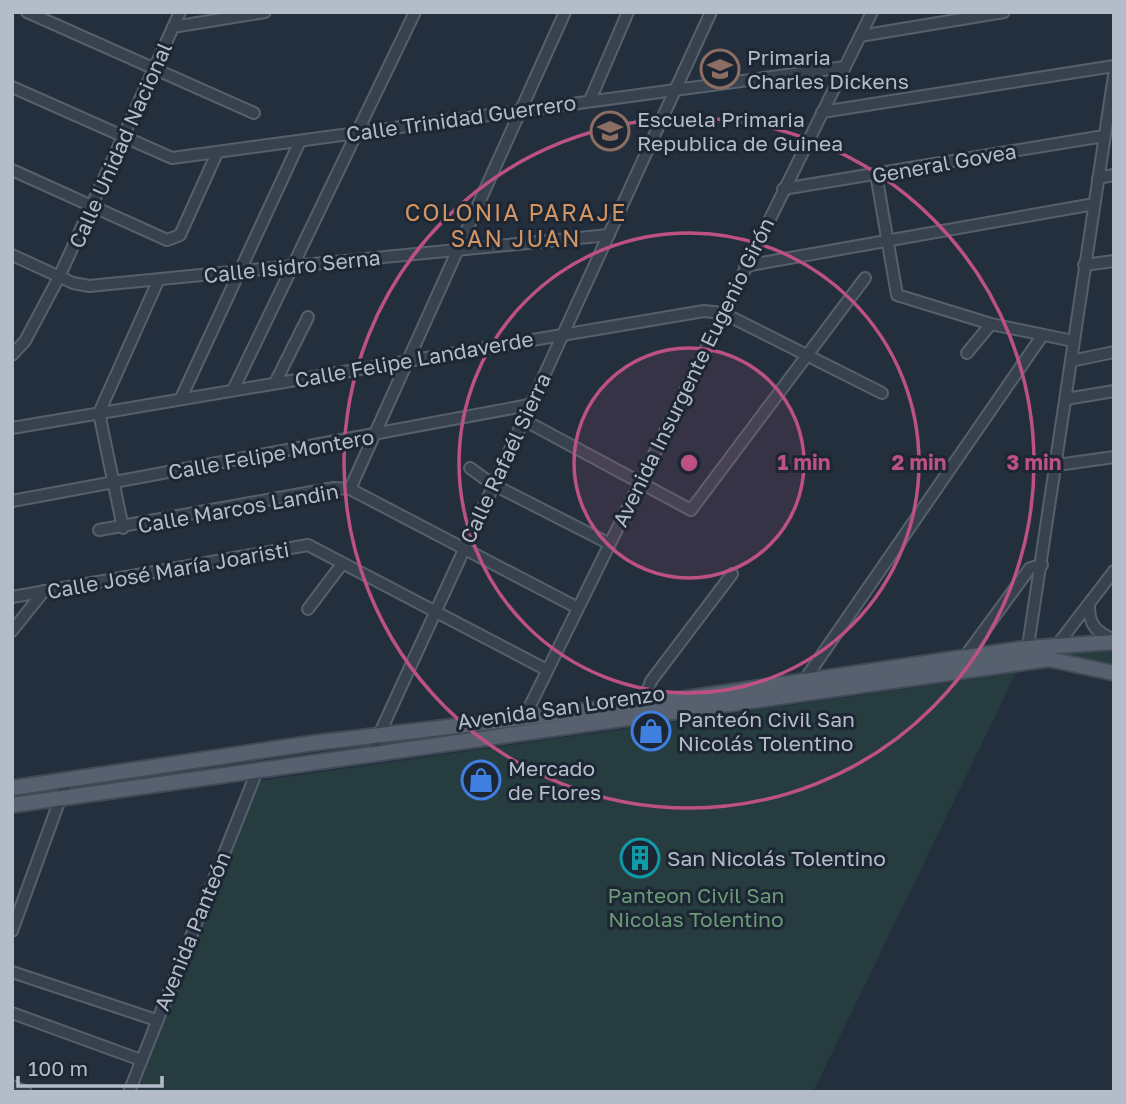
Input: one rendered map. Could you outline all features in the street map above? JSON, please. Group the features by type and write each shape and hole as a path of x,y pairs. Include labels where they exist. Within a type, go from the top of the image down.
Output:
{"main road":[{"name":"Avenida San Lorenzo","path":"12,805 524,733 801,688 1052,653 1114,641"},
{"name":"Avenida San Lorenzo","path":"1052,653 1114,673"},
{"name":"Avenida San Lorenzo","path":"12,788 314,743 801,688"}],"street":[{"path":"27,12 254,113"},
{"name":"Calle Unidad Nacional","path":"12,355 25,341 59,277 180,12"},
{"path":"173,27 265,12"},
{"path":"233,390 415,12"},
{"path":"350,489 461,248 565,12"},
{"path":"590,100 628,12"},
{"name":"Calle Rafaél Sierra","path":"374,754 378,737 433,613 711,12"},
{"name":"Avenida Insurgente Eugenio Girón","path":"521,718 872,12"},
{"path":"860,36 1004,12"},
{"path":"822,112 1114,66"},
{"name":"Calle Trinidad Guerrero","path":"12,87 172,158 845,67"},
{"path":"1027,655 1114,75"},
{"name":"General Govea","path":"783,190 1104,136"},
{"path":"181,398 300,141"},
{"path":"12,170 167,240 180,235 217,153"},
{"path":"876,174 897,295 991,324 1073,341"},
{"path":"1098,178 1114,175"},
{"path":"745,266 888,243 1094,204"},
{"name":"Calle Isidro Serna","path":"12,255 59,277 89,286 461,248 609,236"},
{"path":"1084,265 1114,261"},
{"path":"522,419 691,510 865,278"},
{"path":"123,528 99,413 158,281"},
{"name":"Calle Felipe Landaverde","path":"12,428 704,311 723,313 882,393"},
{"path":"275,383 308,317"},
{"path":"967,353 991,324"},
{"path":"12,335 25,341"},
{"path":"801,688 1042,336"},
{"path":"1071,361 1114,352"},
{"path":"1066,399 1114,391"},
{"name":"Calle Felipe Montero","path":"12,501 373,436 528,405"},
{"path":"1057,465 1114,457"},
{"path":"470,468 492,485 608,543"},
{"name":"Calle Marcos Landin","path":"99,530 123,528 334,488 350,489 576,607"},
{"name":"Calle José María Joaristi","path":"12,597 308,545 433,613 545,669"},
{"path":"308,609 342,564"},
{"path":"961,666 1030,568 1042,565"},
{"path":"1052,653 1114,571"},
{"path":"643,704 650,681 732,574"},
{"path":"12,631 44,592"},
{"path":"1089,606 1089,621 1095,629 1114,641"},
{"path":"521,718 524,733"},
{"name":"Avenida Panteón","path":"129,1092 257,771"},
{"path":"12,931 67,780"},
{"path":"12,972 156,1020"},
{"path":"12,1013 141,1060"},
{"path":"12,1086 26,1092"}],"green space":[{"path":"1076,644 1114,644 1114,670 1075,661 1070,653"},
{"name":"Panteon Civil San Nicolas Tolentino","path":"1016,673 813,1092 136,1092 259,781"}],"place":[{"name":"Primaria Charles Dickens","path":"720,69"},
{"name":"Escuela Primaria Republica de Guinea","path":"610,131"},
{"name":"Panteón Civil San Nicolás Tolentino","path":"651,731"},
{"name":"Mercado de Flores","path":"481,780"},
{"name":"San Nicolás Tolentino","path":"640,858"}],"district":[{"name":"COLONIA PARAJE SAN JUAN","path":"516,225"}]}
